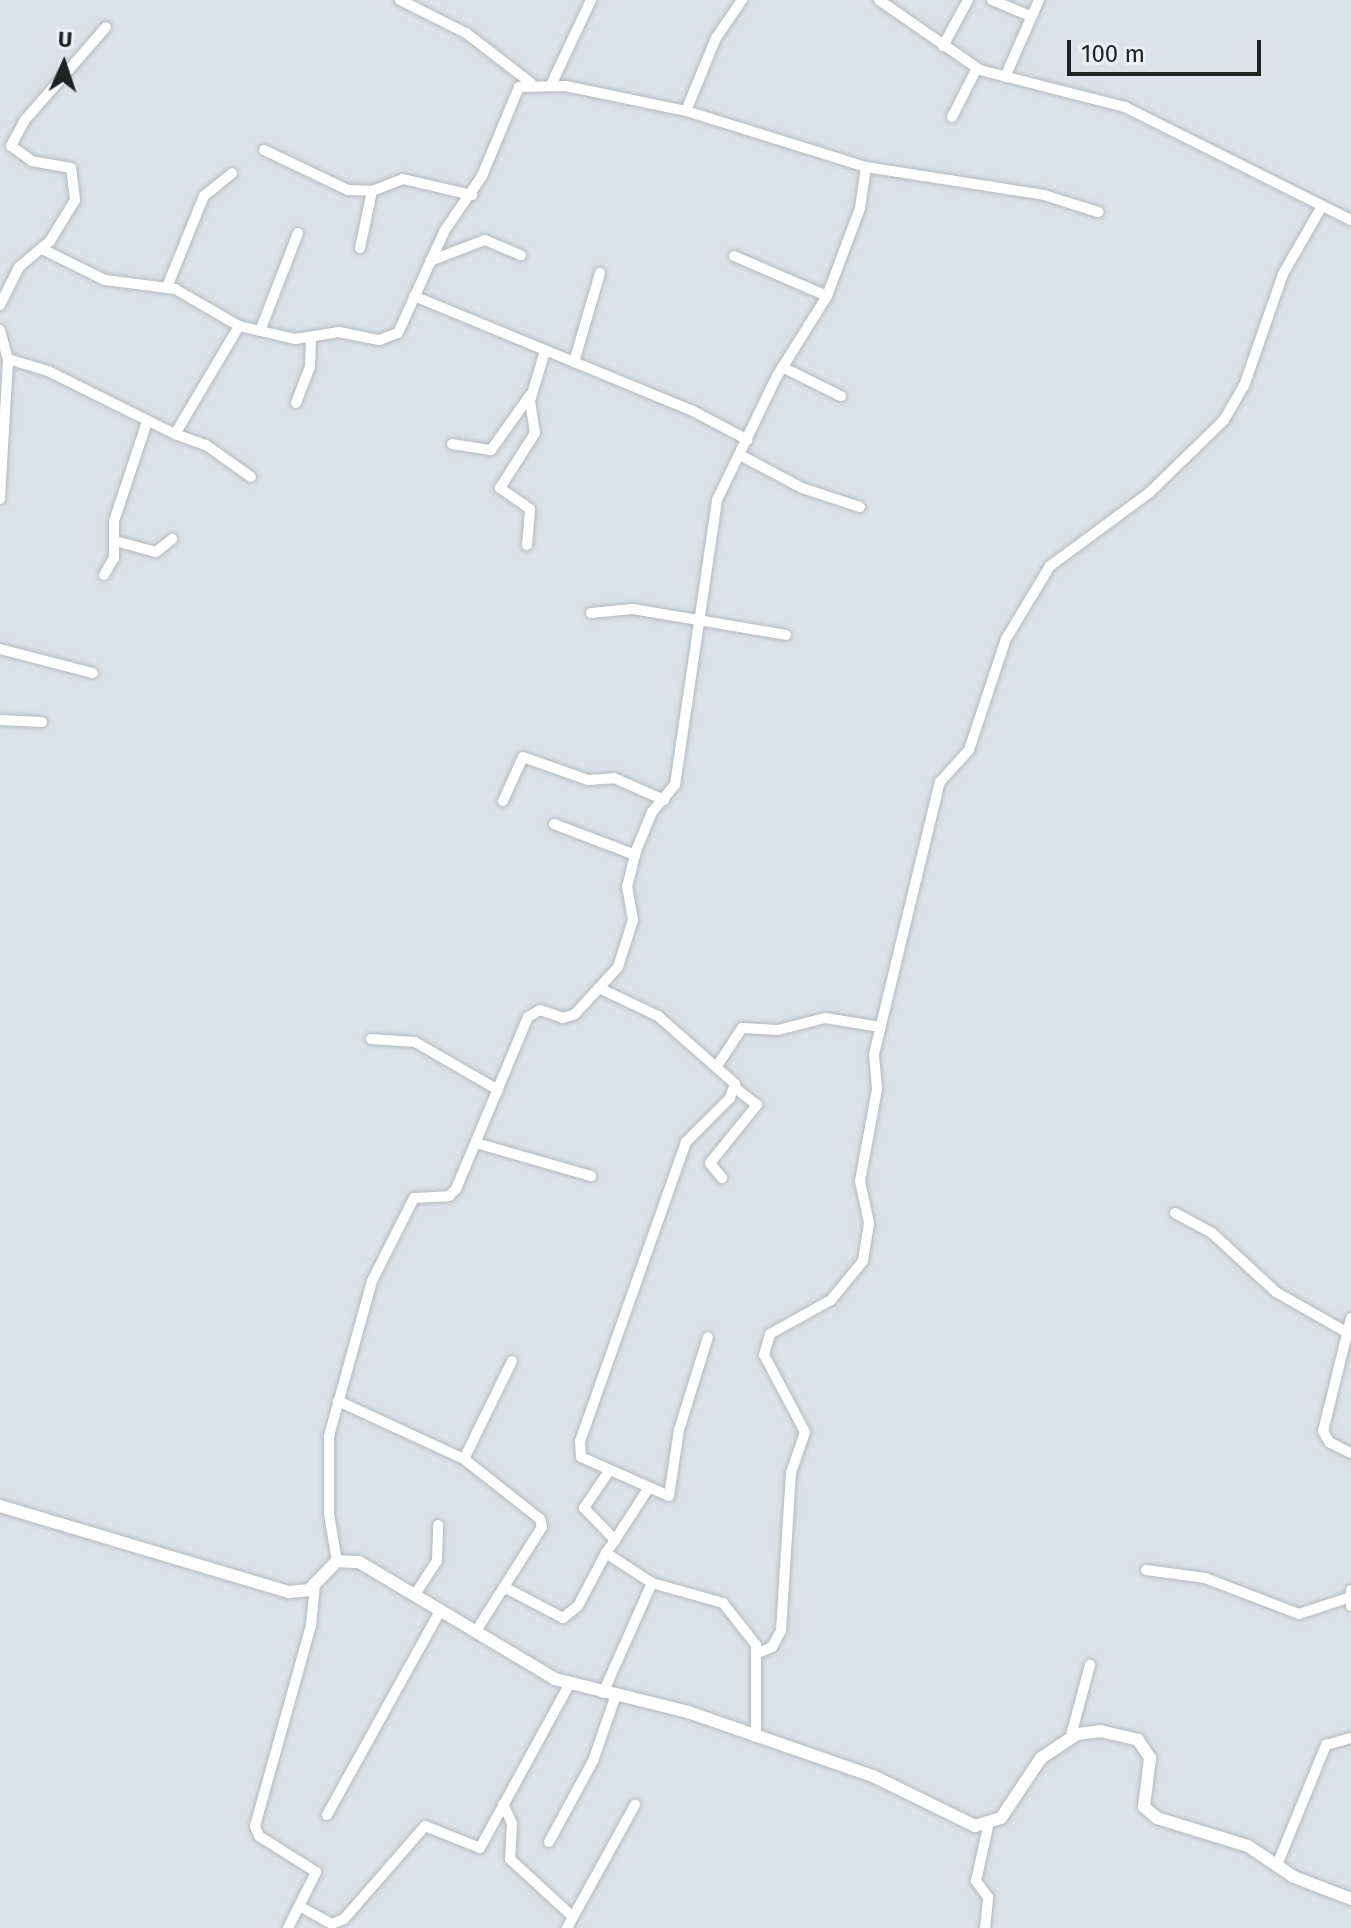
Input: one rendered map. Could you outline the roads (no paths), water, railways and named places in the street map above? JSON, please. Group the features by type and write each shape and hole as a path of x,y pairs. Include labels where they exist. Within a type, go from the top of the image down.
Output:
{"street":[{"path":"400,0 466,33 531,83"},
{"path":"551,85 591,0"},
{"path":"686,111 716,38 742,0"},
{"path":"879,0 977,68 1125,107 1321,208 1351,220"},
{"path":"943,46 968,0"},
{"path":"992,0 1030,16"},
{"path":"1005,77 1039,0"},
{"path":"0,305 27,256 42,249 72,211 74,172 32,161 11,146 25,120 106,27"},
{"path":"952,117 977,68"},
{"path":"42,249 105,280 167,287 239,326 311,338 339,332 393,337 430,261 472,195 507,106 519,87 531,83 686,111 866,167 1044,195 1098,212"},
{"path":"264,150 336,186 372,191 403,179 472,195"},
{"path":"0,1506 289,1592 315,1584 337,1561 328,1446 338,1401 385,1247 414,1198 453,1193 528,1017 540,1010 568,1017 601,989 618,967 633,920 627,887 635,855 652,812 675,785 717,500 782,367 827,296 860,208 866,167"},
{"path":"167,287 204,196 232,173"},
{"path":"360,248 372,191"},
{"path":"758,1653 772,1647 781,1631 791,1473 805,1432 764,1355 770,1334 831,1300 863,1261 869,1223 860,1181 880,1027 936,794 969,750 1006,639 1028,596 1050,566 1149,493 1224,420 1244,386 1283,274 1321,208"},
{"path":"260,331 298,233"},
{"path":"430,261 485,240 521,255"},
{"path":"734,256 827,296"},
{"path":"574,362 600,273"},
{"path":"414,296 574,362 748,440"},
{"path":"175,434 239,326"},
{"path":"0,330 8,359 0,499"},
{"path":"296,403 310,367 311,338"},
{"path":"452,444 491,450 531,393 545,351"},
{"path":"8,359 71,381 146,425 206,445 251,477"},
{"path":"782,367 841,396"},
{"path":"527,545 532,512 500,488 535,433 531,393"},
{"path":"104,575 114,558 114,521 146,425"},
{"path":"740,455 802,488 860,507"},
{"path":"115,541 156,552 172,539"},
{"path":"591,613 633,609 697,623 786,635"},
{"path":"0,649 93,673"},
{"path":"0,720 42,722"},
{"path":"503,801 523,757 594,781 614,778 664,800"},
{"path":"554,824 635,855"},
{"path":"601,989 658,1016 757,1105 710,1163 722,1178"},
{"path":"717,1066 742,1028 778,1030 825,1018 880,1027"},
{"path":"371,1039 415,1042 498,1090"},
{"path":"708,1337 679,1430 671,1494 659,1496 607,1474 581,1457 580,1442 686,1142 735,1088"},
{"path":"476,1143 591,1176"},
{"path":"1175,1213 1212,1233 1276,1292 1348,1333"},
{"path":"1351,1318 1323,1431 1329,1442 1351,1453"},
{"path":"464,1459 512,1361"},
{"path":"338,1401 464,1459 542,1523 476,1631"},
{"path":"607,1474 584,1508 615,1540"},
{"path":"504,1587 563,1618 578,1606 606,1553 648,1489"},
{"path":"416,1593 437,1561 438,1525"},
{"path":"606,1553 652,1583 723,1603 758,1653 756,1737"},
{"path":"337,1561 359,1562 569,1685 688,1712 879,1778 936,1812 988,1827"},
{"path":"1146,1570 1205,1578 1299,1614 1350,1598"},
{"path":"549,1842 593,1761 610,1694 652,1583"},
{"path":"288,1928 301,1907 315,1869 259,1836 255,1826 311,1625 315,1584"},
{"path":"327,1815 441,1609"},
{"path":"1070,1739 1090,1665"},
{"path":"301,1907 338,1923 419,1828 480,1848 569,1685"},
{"path":"985,1928 988,1897 976,1881 988,1827 1001,1818 1041,1758 1070,1739 1100,1731 1138,1740 1150,1758 1143,1795 1150,1813 1248,1846 1309,1885 1351,1899"},
{"path":"1277,1865 1326,1745 1351,1738"},
{"path":"503,1804 512,1823 510,1859 572,1916"},
{"path":"567,1928 635,1805"}]}
